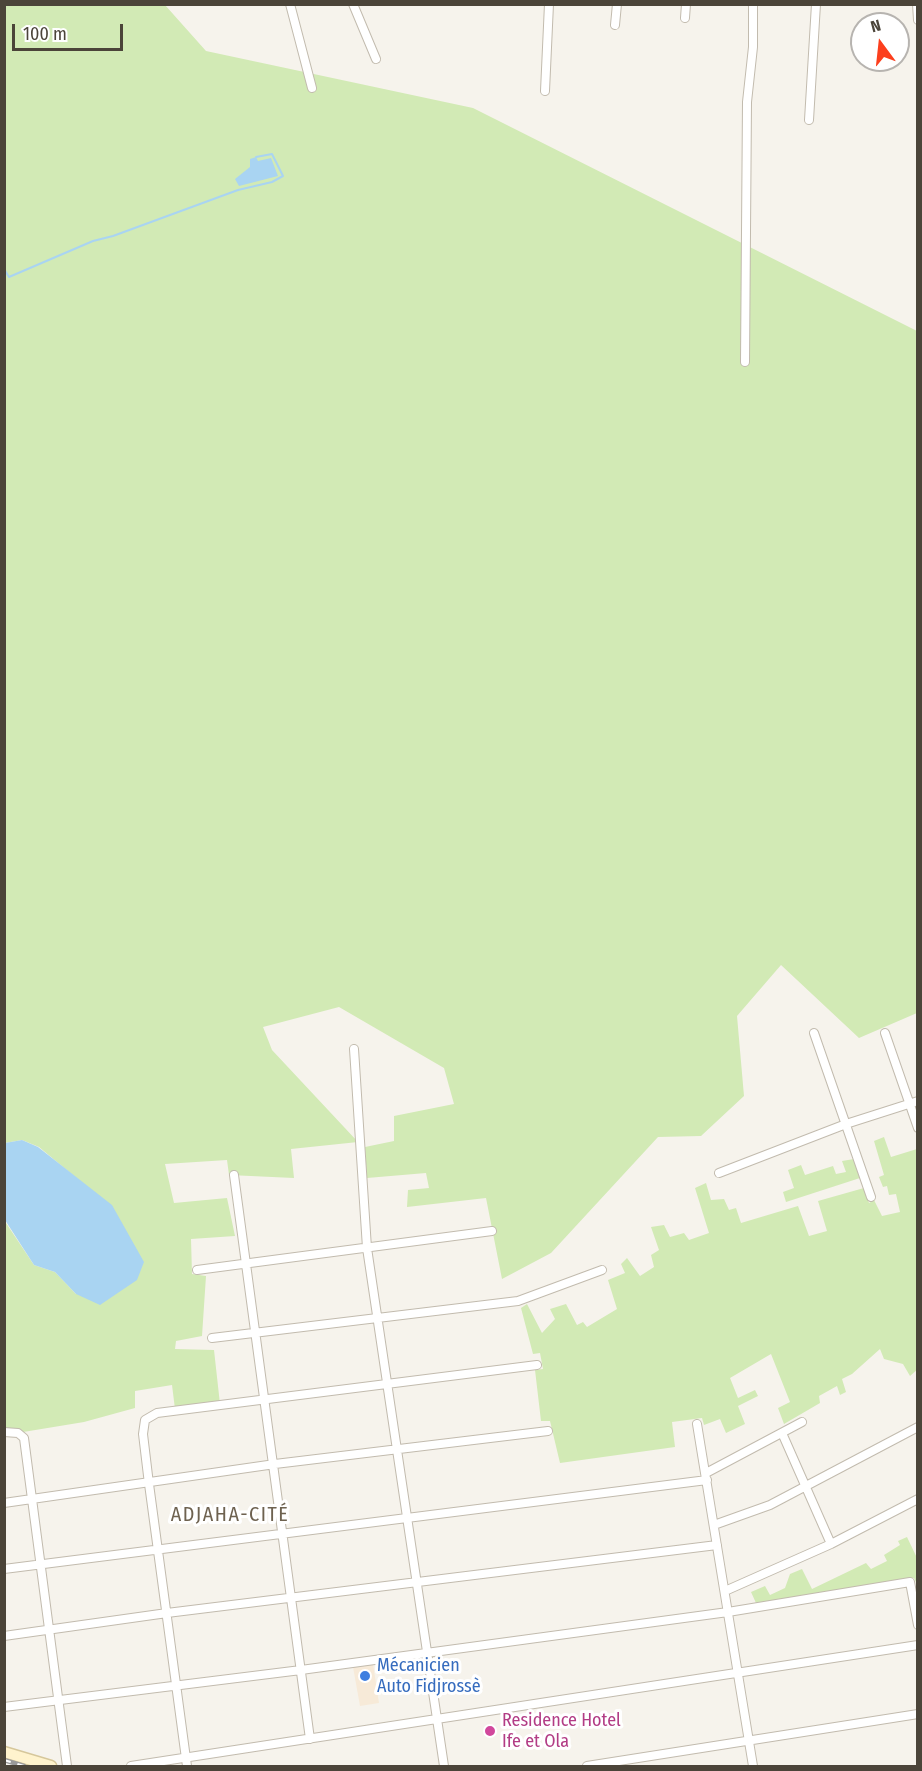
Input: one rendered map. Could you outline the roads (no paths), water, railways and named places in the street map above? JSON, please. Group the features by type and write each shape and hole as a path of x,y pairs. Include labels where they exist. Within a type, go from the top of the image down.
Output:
{"main road":[{"path":"4,1752 51,1767"}],"street":[{"path":"290,4 312,88"},
{"path":"353,4 376,59"},
{"path":"545,91 549,4"},
{"path":"615,25 617,4"},
{"path":"685,18 686,4"},
{"path":"744,362 747,102 753,46 753,4"},
{"path":"809,120 816,4"},
{"path":"917,4 918,20"},
{"path":"814,1033 871,1197"},
{"path":"885,1033 914,1103 918,1128"},
{"path":"354,1049 367,1248 444,1767"},
{"path":"719,1173 846,1124 914,1103"},
{"path":"234,1175 275,1464 282,1534 310,1739"},
{"path":"197,1270 492,1231"},
{"path":"212,1338 518,1301 602,1270"},
{"path":"187,1762 149,1484 143,1434 145,1420 157,1413 537,1365"},
{"path":"4,1569 407,1518 706,1476 802,1422"},
{"path":"697,1424 753,1767"},
{"path":"714,1525 770,1504 918,1427"},
{"path":"4,1503 149,1484 275,1464 548,1431"},
{"path":"4,1432 18,1433 24,1438 51,1629 67,1767"},
{"path":"782,1433 831,1544"},
{"path":"725,1591 831,1544 918,1499"},
{"path":"4,1636 167,1613 417,1584 717,1545"},
{"path":"4,1707 301,1670 728,1612 910,1582 918,1624"},
{"path":"131,1767 187,1762 310,1739 918,1645"},
{"path":"587,1767 918,1714"}],"water":[{"path":"256,157 258,161 271,158 278,176 239,186 235,179 250,167 250,159"},
{"path":"22,1140 38,1147 112,1205 144,1262 137,1280 100,1305 76,1294 55,1272 34,1265 5,1220 5,1143"}],"waterway":[{"path":"4,269 9,277 93,241 113,236 238,190 272,182 283,176 272,154 256,157"}],"railway":[{"path":"4,1760 24,1766"}],"place":[{"name":"Mécanicien Auto Fidjrossè","path":"365,1676"},
{"name":"Residence Hotel Ife et Ola","path":"490,1731"}],"district":[{"name":"ADJAHA-CITÉ","path":"230,1515"}]}
